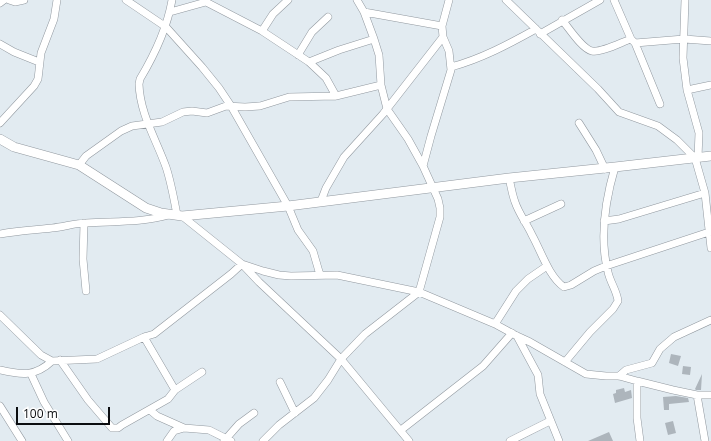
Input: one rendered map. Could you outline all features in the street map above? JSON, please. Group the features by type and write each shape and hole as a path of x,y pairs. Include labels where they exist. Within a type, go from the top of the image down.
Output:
{"street":[{"path":"0,3 4,0"},
{"path":"9,0 15,2 24,0"},
{"path":"0,123 34,86 38,79 41,53 54,19 57,0"},
{"path":"126,0 166,27 202,67 231,106 288,206 298,230 313,251 320,275"},
{"path":"172,0 166,27 154,56 140,79 139,84 147,123 166,166 177,215"},
{"path":"262,31 273,14 288,0"},
{"path":"263,441 279,425 314,398 328,380 341,359 365,334 419,292 440,217 440,208 434,188 408,139 387,109 381,86 379,55 364,12 357,0"},
{"path":"423,166 430,136 451,67 449,51 443,37 442,26 449,0"},
{"path":"506,0 598,89 619,112 658,126 677,140 697,158"},
{"path":"451,67 464,64 538,31 600,0"},
{"path":"614,0 660,104"},
{"path":"685,0 682,58 687,90 699,133 697,158 705,193 711,248"},
{"path":"170,12 206,1 262,31 309,62 326,78 336,96"},
{"path":"364,12 442,26"},
{"path":"298,55 312,32 328,17"},
{"path":"562,20 581,44 591,51 633,41 684,39 711,41"},
{"path":"321,201 326,188 344,157 387,109 443,37"},
{"path":"309,62 339,50 374,39"},
{"path":"0,44 14,52 39,62"},
{"path":"687,90 711,85"},
{"path":"79,165 86,156 121,131 132,126 162,122 188,111 204,114 231,106 245,108 260,106 289,97 336,96 381,86"},
{"path":"579,123 596,150 605,168"},
{"path":"0,139 14,147 79,165 146,208 161,214 177,215 242,264 264,287 341,359 409,441"},
{"path":"0,234 84,223 133,222 177,215 288,206 509,178 615,168 711,156"},
{"path":"565,362 590,332 617,305 618,297 609,278 604,249 604,221 609,190 615,168"},
{"path":"509,178 515,203 524,221 532,233 547,266 557,281 564,287 571,285 594,271 606,266 709,232"},
{"path":"604,221 619,219 705,193"},
{"path":"524,221 561,204"},
{"path":"84,223 83,259 86,291"},
{"path":"242,264 279,275 337,275 419,292 495,324 586,374 619,376 637,382 697,394 711,395"},
{"path":"0,370 19,374 31,374 45,367 52,361 97,359 144,337 154,334 242,264"},
{"path":"495,324 516,291 528,279 547,266"},
{"path":"0,315 41,355 52,361"},
{"path":"619,376 626,370 652,363 660,349 674,337 711,320"},
{"path":"401,430 483,366 514,335"},
{"path":"514,335 538,375 540,394 559,441"},
{"path":"144,337 175,390"},
{"path":"60,360 88,400 112,428 118,428 168,399 175,390 202,372"},
{"path":"31,374 44,402 68,441"},
{"path":"280,382 295,413"},
{"path":"637,382 637,418 640,441"},
{"path":"697,394 705,441"},
{"path":"0,406 22,441"},
{"path":"150,410 157,416 184,428 209,430 227,440 239,424 254,413"},
{"path":"510,441 550,421"},
{"path":"167,441 174,431 184,428"}],"building":[{"path":"671,354 681,356 678,366 669,363"},
{"path":"683,366 691,367 690,375 682,374"},
{"path":"702,374 701,390 696,390 695,389"},
{"path":"624,388 625,392 631,390 632,398 615,403 613,394 616,393 616,390"},
{"path":"676,396 688,398 689,402 669,404 669,410 664,410 663,397"},
{"path":"673,421 676,433 668,435 665,423"},
{"path":"609,432 613,441 588,441"}]}
